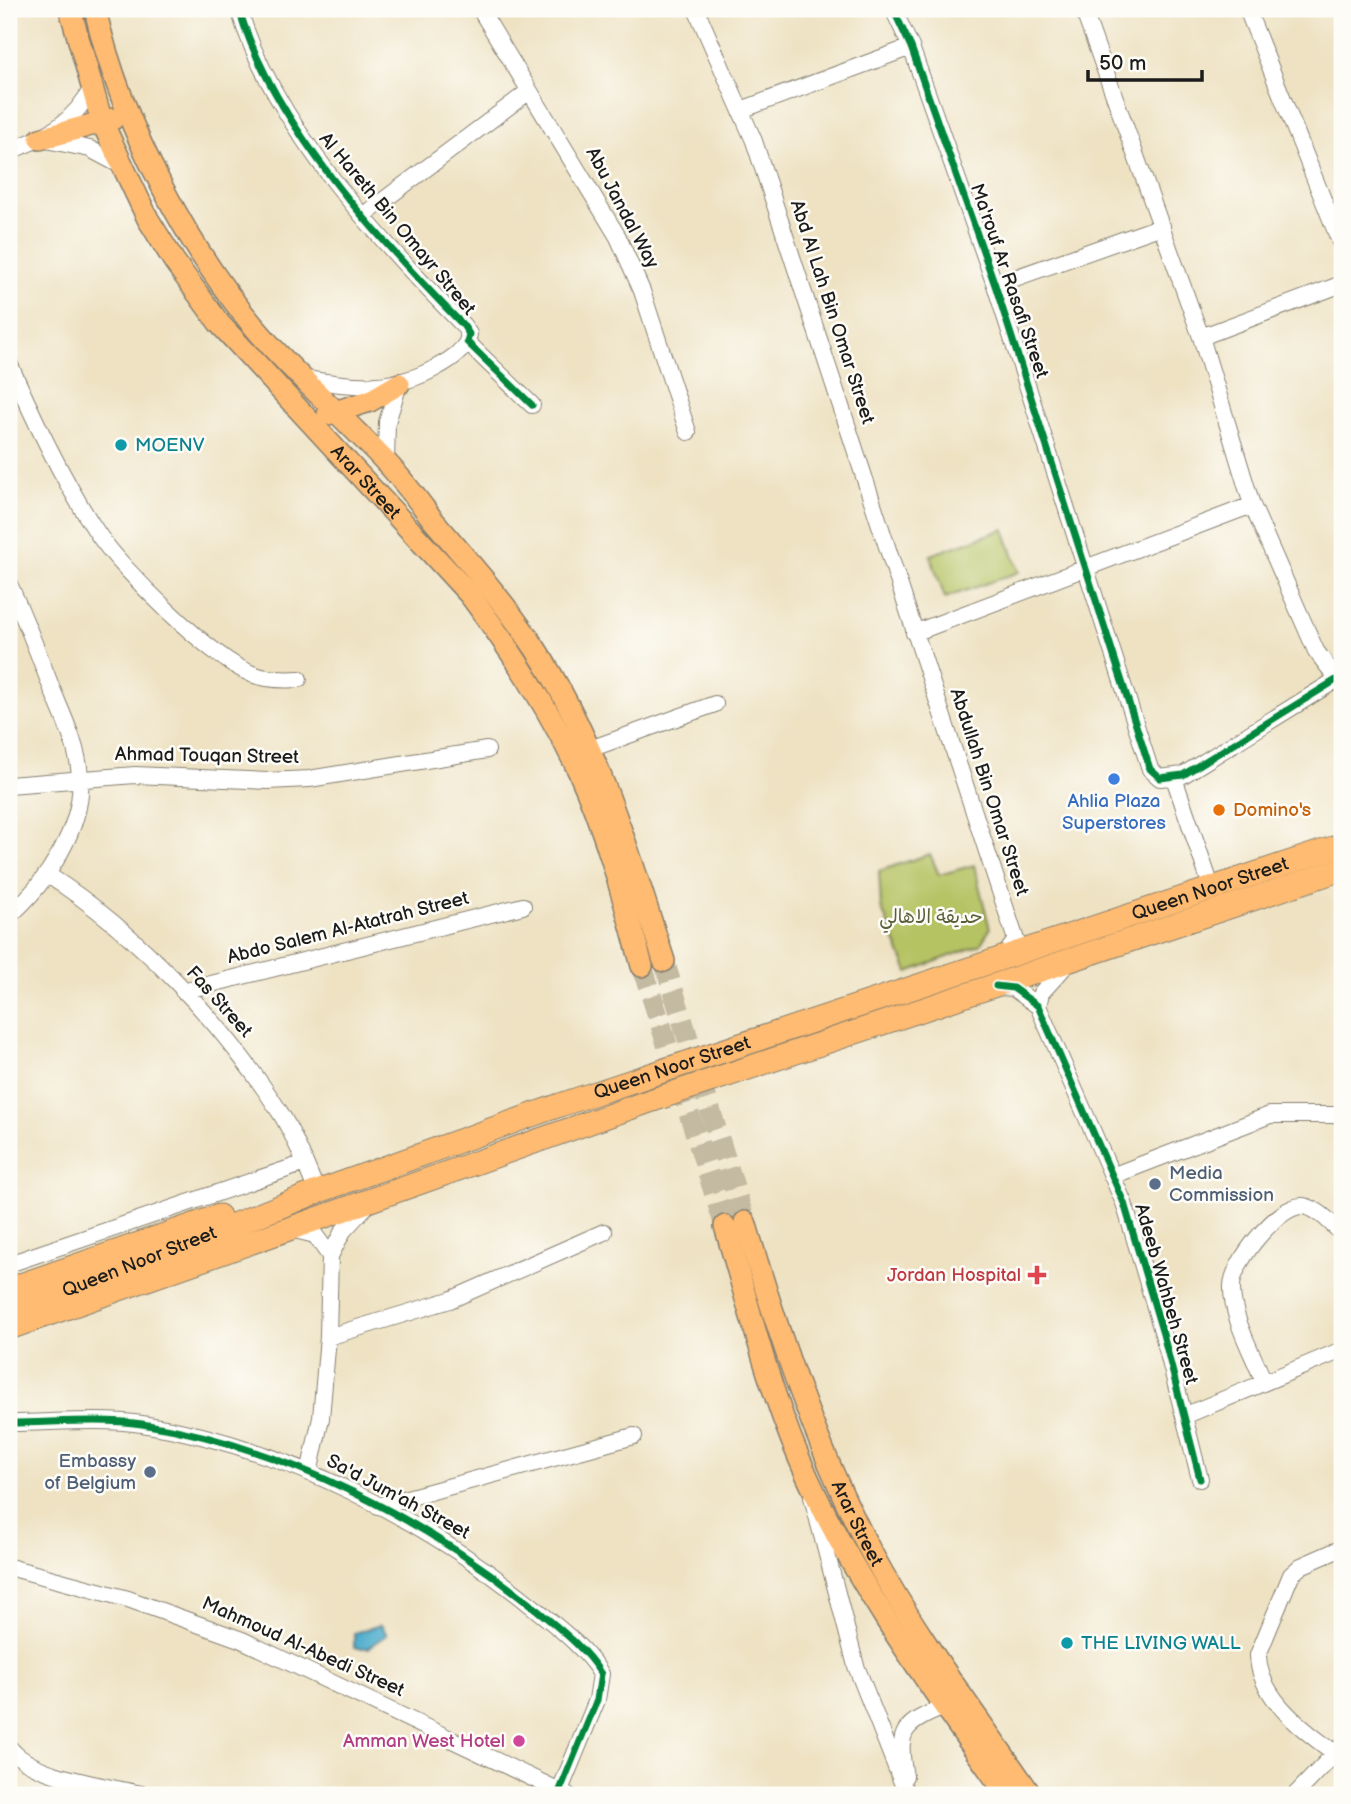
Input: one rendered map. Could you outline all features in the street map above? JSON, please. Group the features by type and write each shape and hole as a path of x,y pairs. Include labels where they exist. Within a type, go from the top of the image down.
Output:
{"highway":[{"name":"Queen Noor Street","path":"9,1313 317,1192 614,1087 1342,845"},
{"name":"Queen Noor Street","path":"9,1329 648,1101 1342,869"},
{"path":"9,1289 204,1220 236,1213 260,1215"},
{"path":"9,1345 213,1270 242,1255 254,1242"}],"main road":[{"name":"Arar Street","path":"70,9 102,122 120,165 148,219 201,299 227,331 470,595 527,676 557,728 590,800 618,882 642,966"},
{"name":"Arar Street","path":"95,9 118,89 161,184 190,236 271,346 386,461 516,622 559,687 590,749 618,819 663,961"},
{"path":"40,139 102,122 132,120"},
{"path":"308,418 338,412 370,401 399,384"},
{"name":"Arar Street","path":"1007,1795 944,1707 872,1596 811,1484 770,1377 735,1224 787,1359 853,1517 887,1581 1031,1795"}],"street":[{"name":"Al Hareth Bin Omayr Street","path":"239,9 261,66 319,160 469,334 463,350 399,384 352,385 306,379"},
{"name":"Abu Jandal Way","path":"480,9 618,237 642,290 688,432"},
{"name":"Abd Al Lah Bin Omar Street","path":"696,9 741,110 914,633"},
{"name":"Ma'rouf Ar Rasafi Street","path":"893,9 911,47 995,285 1088,566 1144,758 1160,778 1174,778"},
{"path":"1083,9 1201,337 1252,505 1298,615 1339,682 1174,778 1212,889"},
{"path":"1247,9 1342,247"},
{"path":"741,110 911,47"},
{"path":"9,151 40,139 72,118 93,86"},
{"path":"364,215 528,92"},
{"path":"40,139 82,146 120,165"},
{"path":"995,285 1161,226"},
{"path":"1201,337 1342,284"},
{"name":"Al Hareth Bin Omayr Street","path":"467,342 532,405"},
{"path":"9,363 79,504 100,537 120,560 204,643 239,668 274,679 299,679"},
{"path":"386,461 387,422 399,384"},
{"path":"914,633 1252,505"},
{"path":"9,584 68,729 81,778 73,820 48,874 9,916"},
{"name":"Abdullah Bin Omar Street","path":"914,633 1016,940 1001,960"},
{"path":"590,749 715,704"},
{"name":"Ahmad Touqan Street","path":"9,785 135,775 299,779 487,750"},
{"name":"Fas Street","path":"48,874 114,925 183,991 261,1086 286,1123 317,1192"},
{"name":"Abdo Salem Al-Atatrah Street","path":"183,991 523,906"},
{"path":"996,986 1013,988 1038,1006 1041,993 1069,962"},
{"name":"Adeeb Wahbeh Street","path":"1038,1006 1112,1177 1140,1255 1200,1479"},
{"path":"1112,1177 1270,1115 1342,1115"},
{"path":"9,1264 305,1163"},
{"path":"309,1474 321,1418 328,1337 330,1256 350,1222 374,1200"},
{"path":"1264,1382 1238,1315 1231,1287 1234,1272 1245,1252 1282,1214 1294,1207 1313,1210 1342,1234"},
{"path":"291,1228 316,1235 330,1256"},
{"path":"328,1337 450,1300 604,1232"},
{"path":"1184,1416 1342,1350"},
{"name":"Sa'd Jum'ah Street","path":"9,1423 97,1421 144,1425 226,1444 309,1474 378,1506 484,1568 592,1660 601,1674 601,1688 562,1794"},
{"path":"378,1506 634,1436"},
{"path":"811,1484 818,1529 856,1666 908,1795"},
{"path":"1295,1795 1340,1752 1313,1736 1266,1687 1258,1668 1258,1656 1292,1575 1301,1566 1342,1548"},
{"name":"Mahmoud Al-Abedi Street","path":"9,1567 128,1599 242,1640 562,1794"},
{"path":"908,1795 902,1746 906,1728 912,1721 944,1707"},
{"path":"9,1747 23,1761 42,1770 146,1795"}],"green space":[{"path":"1004,529 1019,572 945,598 930,555"},
{"name":"حديقة الاهالي","path":"930,854 939,875 974,865 990,929 980,945 908,972 881,907 879,871"}],"water":[{"path":"381,1625 387,1635 368,1648 354,1648 354,1633"}],"tunnel":[{"path":"664,961 745,1222"},
{"path":"642,966 725,1226"}],"cycle path":[{"path":"239,9 255,52 276,95 332,179 398,256 463,325 469,334 467,342 532,405"},
{"path":"893,9 911,47 995,285 1150,769 1160,778 1183,775 1336,680"},
{"path":"996,986 1013,988 1038,1006 1124,1203 1163,1334 1200,1479"},
{"path":"9,1423 125,1422 195,1434 248,1449 352,1492 449,1546 495,1577 580,1647 601,1674 597,1700 558,1795"}],"place":[{"name":"MOENV","path":"121,445"},
{"name":"Ahlia Plaza Superstores","path":"1114,779"},
{"name":"Domino's","path":"1219,810"},
{"name":"Media Commission","path":"1155,1184"},
{"name":"Jordan Hospital","path":"1037,1275"},
{"name":"Embassy of Belgium","path":"150,1472"},
{"name":"THE LIVING WALL","path":"1067,1643"},
{"name":"Amman West Hotel","path":"519,1741"}]}
